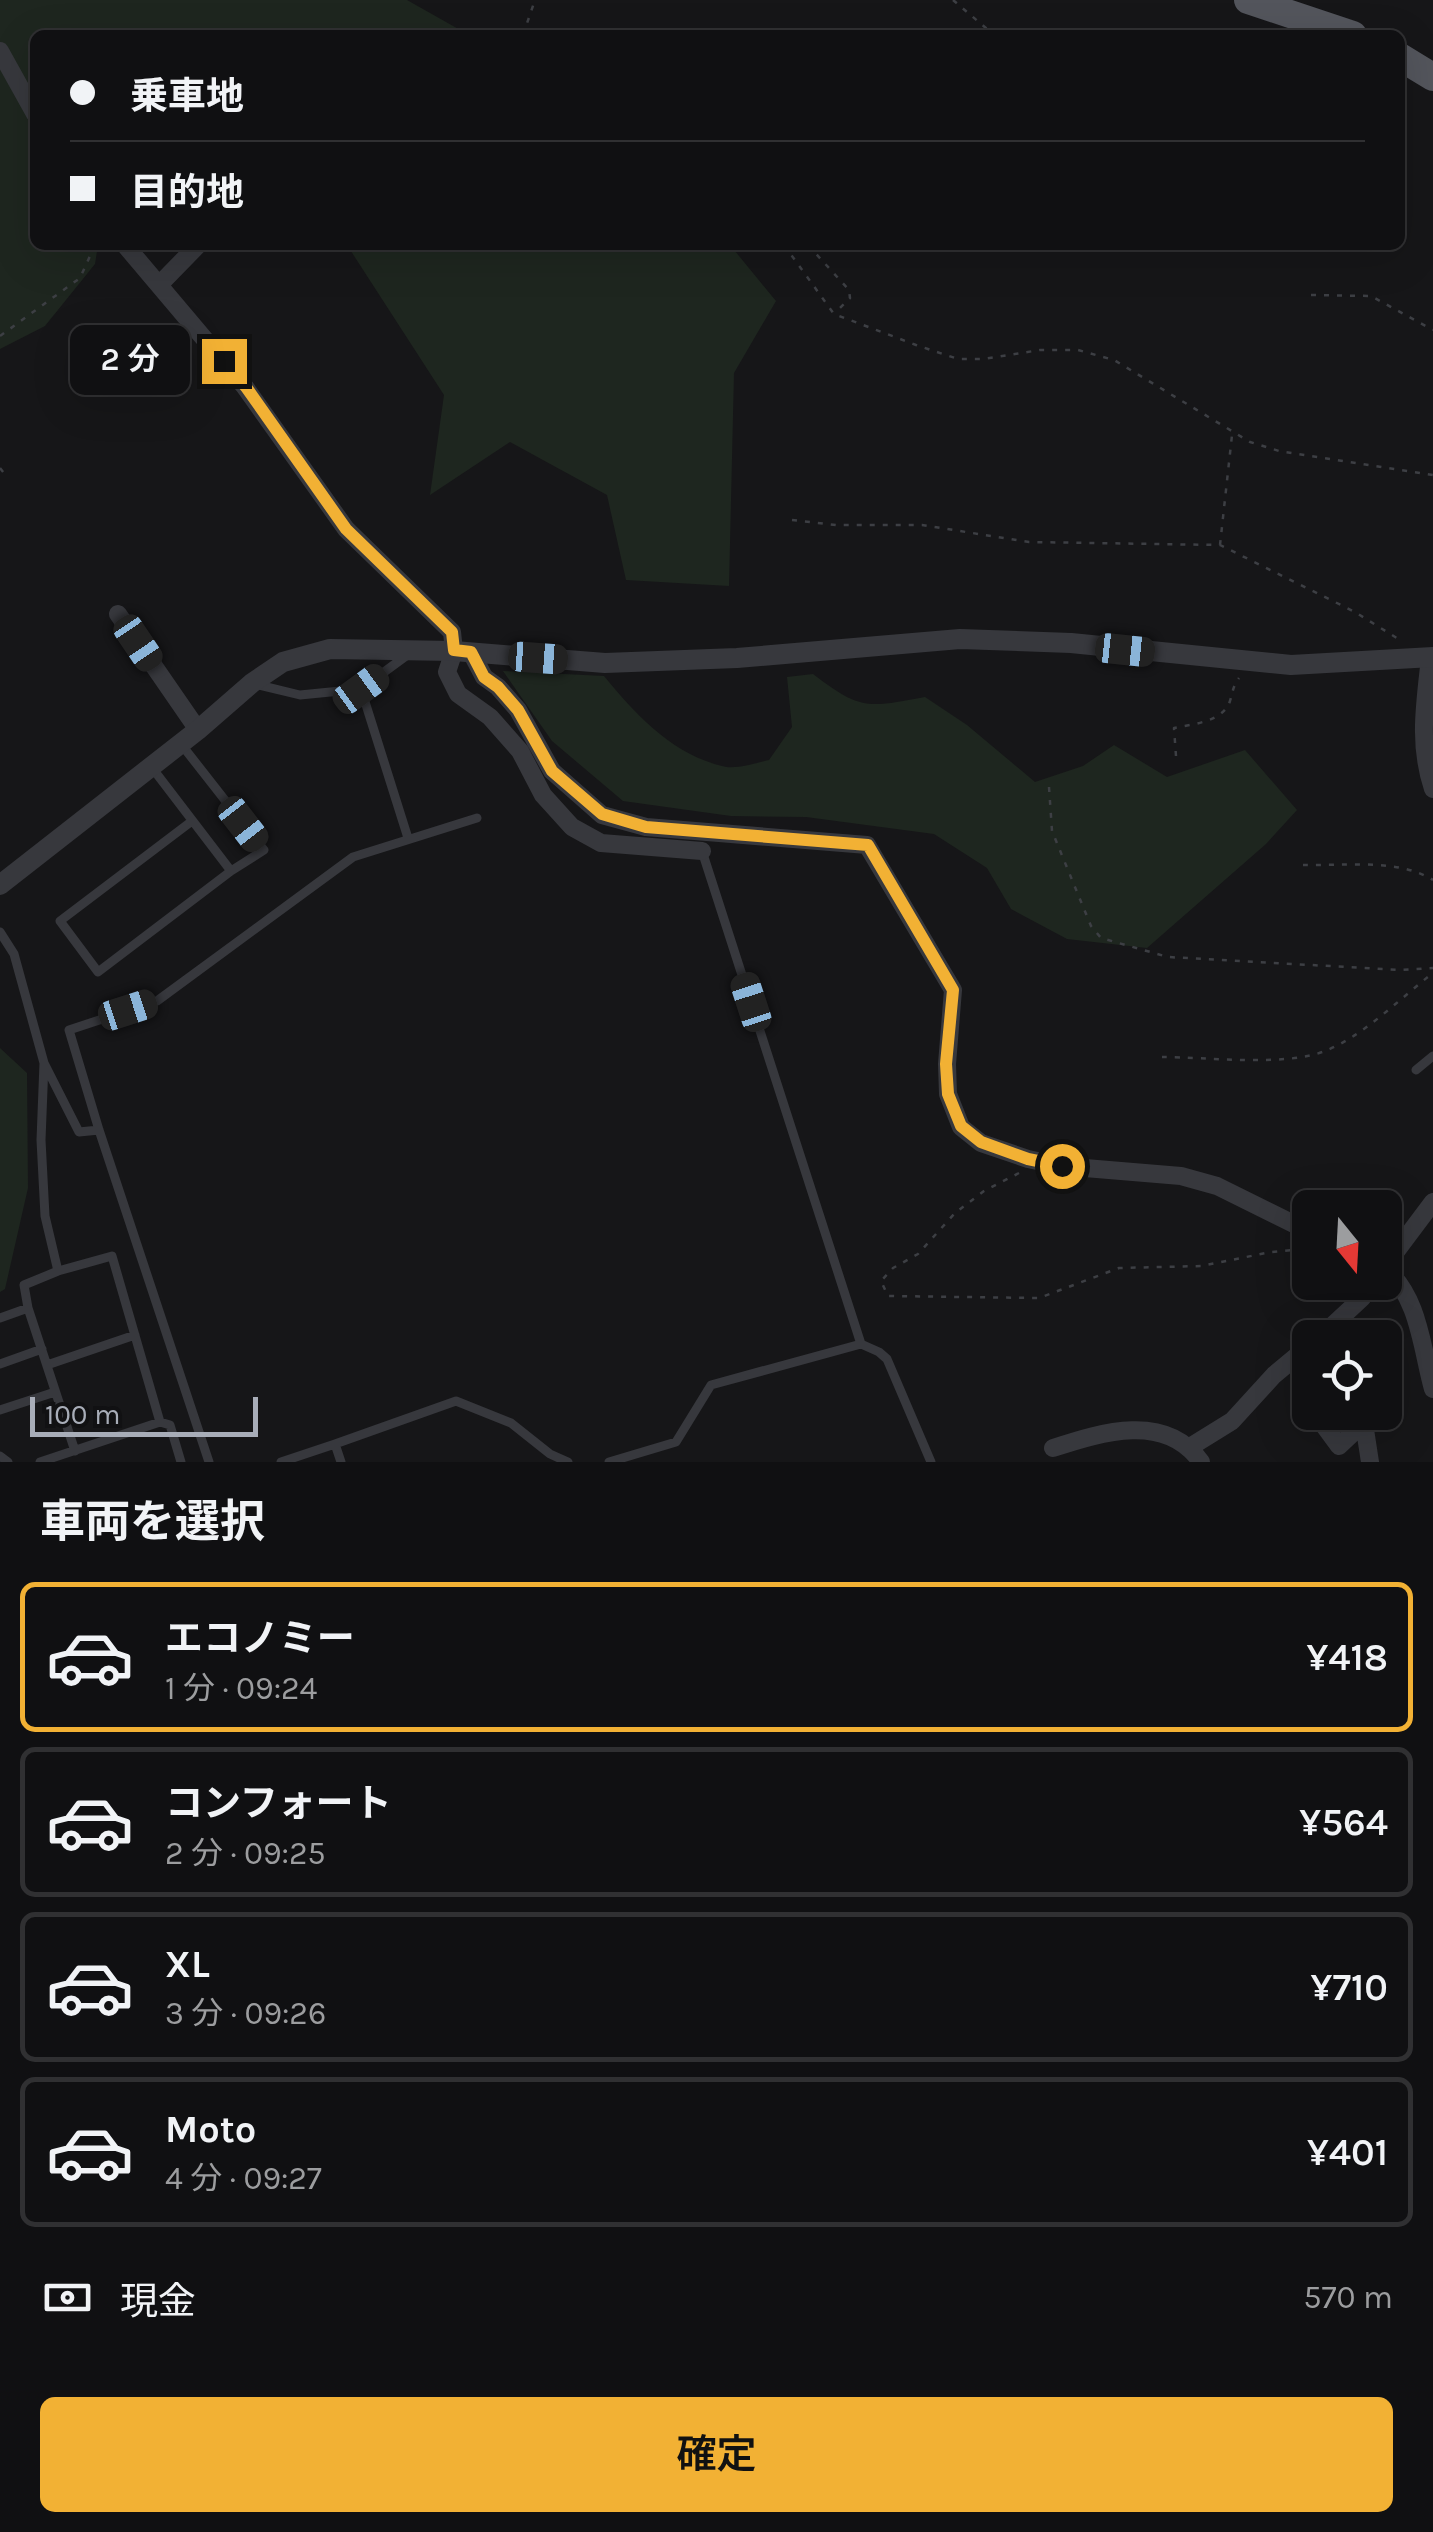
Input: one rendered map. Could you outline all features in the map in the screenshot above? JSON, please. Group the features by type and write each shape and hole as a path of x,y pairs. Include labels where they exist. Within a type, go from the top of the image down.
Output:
{"main road":[{"path":"1248,0 1338,30"},
{"path":"1405,60 1433,77"}],"street":[{"path":"0,51 30,105"},
{"path":"129,250 246,387 346,529 452,632 462,651 518,710 552,771 602,814 646,827 868,845 953,990 946,1064 948,1094 961,1126 981,1142 1040,1162 1181,1176 1217,1186 1292,1223"},
{"path":"159,285 193,250"},
{"path":"118,614 198,730"},
{"path":"0,885 181,744 252,683 283,662 330,650 462,651 604,663 738,658 960,640 1071,643 1291,665 1432,657 1422,733 1433,789"},
{"path":"462,651 447,672 458,694 490,716 520,751 544,795 572,827 601,843 702,850"},
{"path":"1402,1245 1433,1202"},
{"path":"1402,1290 1415,1315 1433,1389"},
{"path":"1338,1320 1360,1300"},
{"path":"1053,1448 1128,1429 1162,1433 1196,1454 1292,1360"},
{"path":"1327,1430 1339,1446 1357,1430"},
{"path":"1370,1430 1370,1462"}],"lane":[{"path":"252,683 300,695 361,689 411,652"},
{"path":"361,689 408,838"},
{"path":"181,744 264,850 98,972 60,921 192,821"},
{"path":"152,767 231,871"},
{"path":"209,1462 98,1130 69,1030 157,1001 353,857 478,818"},
{"path":"702,850 861,1344"},
{"path":"0,932 14,954 44,1063 79,1132 98,1130"},
{"path":"1416,1070 1433,1056"},
{"path":"44,1063 41,1140 45,1216 58,1271"},
{"path":"74,1450 24,1285 58,1271 112,1256 160,1422"},
{"path":"0,1318 28,1308"},
{"path":"47,1365 134,1335"},
{"path":"609,1462 676,1442 711,1385 861,1344 887,1359 931,1462"},
{"path":"0,1364 42,1349"},
{"path":"0,1410 56,1392"},
{"path":"281,1462 456,1401 512,1424 550,1454 568,1462"},
{"path":"40,1462 160,1422 170,1425 181,1462"},
{"path":"335,1444 341,1462"},
{"path":"0,1456 8,1462"}],"path":[{"path":"526,30 535,0"},
{"path":"953,0 988,30"},
{"path":"0,336 80,278 93,250"},
{"path":"788,250 834,314 958,359 1040,350 1078,350 1103,356 1232,433 1279,451 1433,475"},
{"path":"813,250 849,290 850,298 834,314"},
{"path":"1311,295 1372,296 1433,330"},
{"path":"1220,545 1232,433"},
{"path":"0,468 6,477"},
{"path":"792,520 836,525 922,525 1029,542 1220,545 1355,612 1400,640"},
{"path":"1176,756 1174,728 1218,716 1230,705 1233,686 1253,662"},
{"path":"1049,787 1052,831 1091,926 1101,938 1168,956 1433,970"},
{"path":"1303,865 1390,867 1424,874 1433,880"},
{"path":"1162,1056 1296,1058 1322,1052 1346,1041 1433,970"},
{"path":"1040,1162 984,1191 956,1213 918,1254 894,1268 882,1281 888,1296 1039,1298 1119,1268 1200,1266 1292,1251"}],"shaded area":[{"path":"0,0 407,0 460,30 30,30 30,250 97,250 95,264 45,326 0,349"},
{"path":"350,250 734,250 776,301 734,373 729,586 626,580 607,495 510,442 430,495 444,395"},
{"path":"503,671 604,676 656,731 687,752 727,767 769,760 792,727 787,677 813,674 842,694 865,703 925,697 967,725 1035,782 1083,766 1114,745 1167,777 1245,750 1297,810 1266,844 1147,948 1067,939 1011,909 987,868 934,834 806,817 731,816 623,801 552,741"},
{"path":"0,1048 27,1073 28,1188 5,1289 0,1292"}],"route":[{"path":"224,361 346,529 452,632 454,650 471,652 484,677 518,710 552,771 602,814 646,827 868,845 953,990 946,1064 948,1094 961,1126 981,1142 1062,1166"}]}
